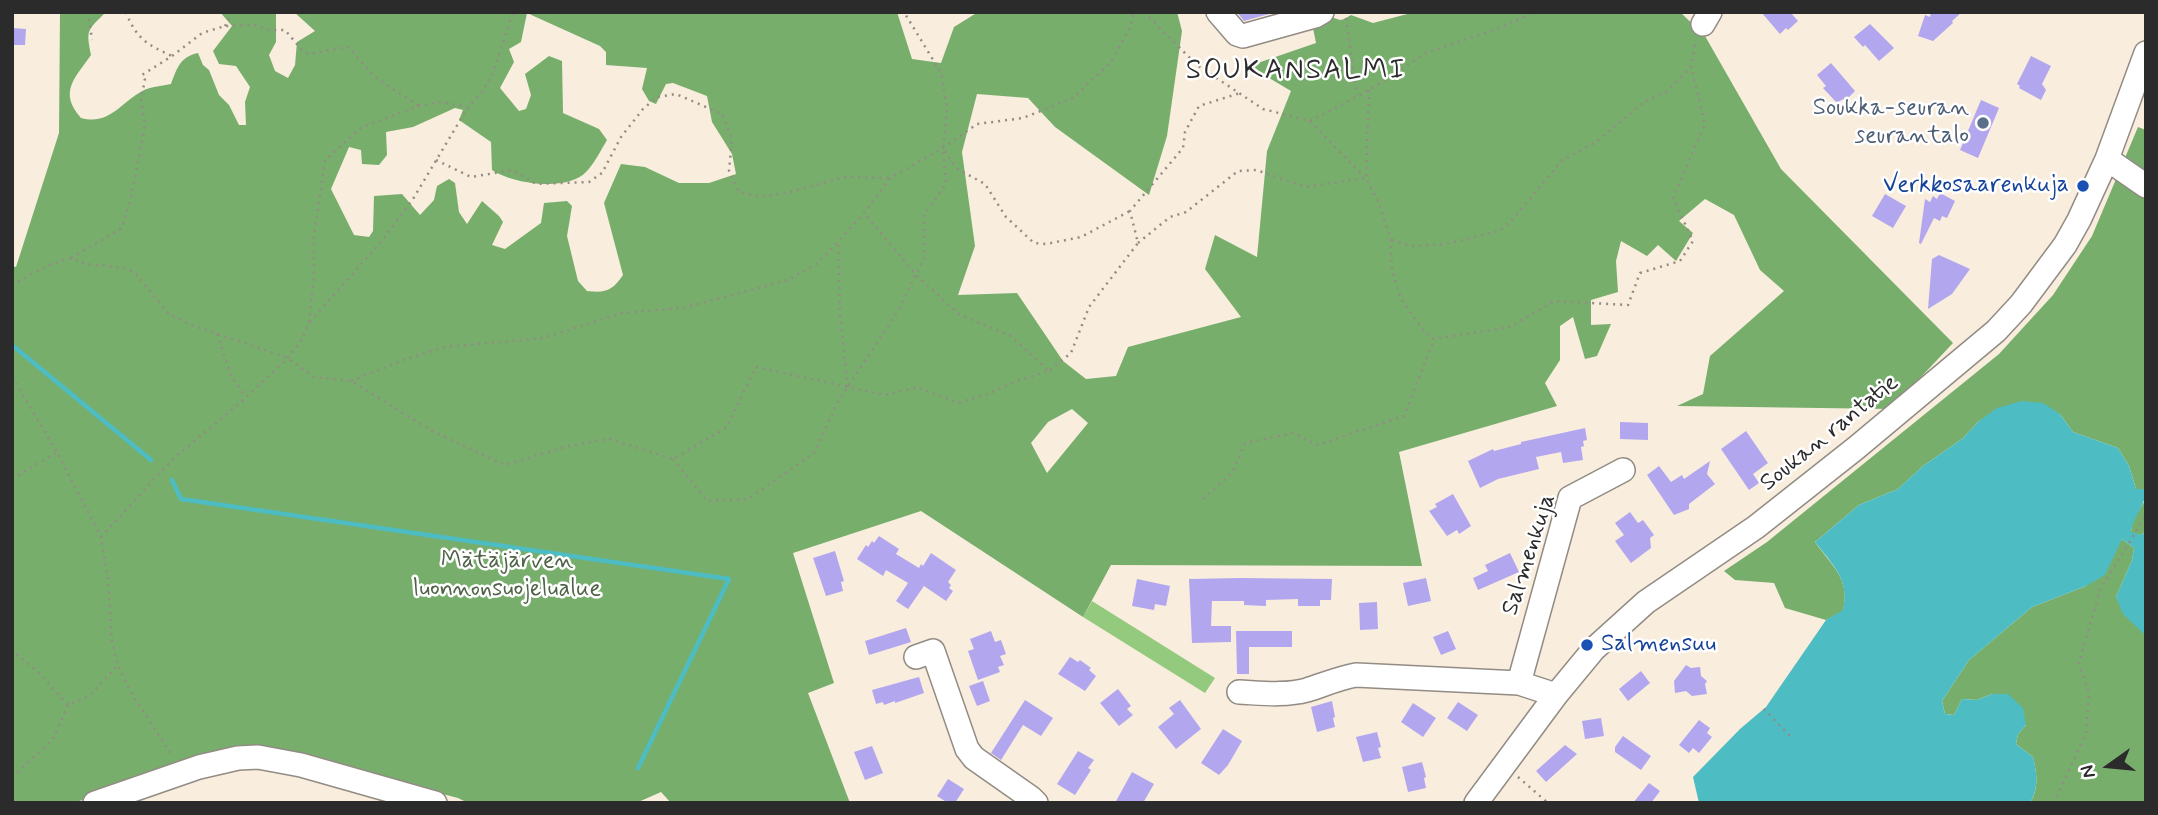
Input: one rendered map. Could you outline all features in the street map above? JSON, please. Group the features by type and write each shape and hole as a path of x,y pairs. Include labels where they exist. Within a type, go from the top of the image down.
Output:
{"street":[{"path":"1219,12 1237,34 1243,36 1322,12"},
{"name":"Soukan rantatie","path":"1476,803 1556,695 1594,649 1646,603 1756,527 1856,448 1996,331 2021,304 2065,245 2107,159 2146,53"},
{"path":"2107,159 2146,186"},
{"name":"Salmenkuja","path":"1519,683 1570,498 1623,470"},
{"path":"916,657 933,652 967,748 974,758 1036,803"},
{"path":"1239,692 1297,692 1356,675 1519,683 1556,695"},
{"path":"95,803 183,773 238,758 258,757 301,765 435,803"}],"path":[{"path":"88,12 92,40"},
{"path":"126,12 131,26 144,42 172,56"},
{"path":"225,26 232,12"},
{"path":"101,537 173,460 288,358 301,341 309,323 381,242 413,199 468,107 483,91 513,12"},
{"path":"351,380 432,431 505,465 569,446 609,439 673,459 707,501 748,499 814,453 839,400 898,311 924,258 924,215 946,184 943,148 947,109 941,73 904,12"},
{"path":"71,258 86,264 126,268 136,274 169,314 191,325 288,358 314,377 351,380 445,347 543,338 622,313 683,307 788,280 818,263 864,213 890,178 943,148 977,124 1023,118 1073,98 1110,63 1131,26 1134,12"},
{"path":"1144,12 1197,65 1263,109 1310,121 1366,178 1378,201 1391,240 1392,271 1401,299 1423,330 1434,339 1510,327 1555,301 1628,305 1640,273 1680,261 1693,241 1672,198 1705,124 1691,67 1696,41 1707,18"},
{"path":"1310,121 1369,90 1426,53 1499,29 1534,12"},
{"path":"1346,18 1357,95"},
{"path":"12,285 49,265 71,258 122,228 131,198 145,126 141,98 145,80 142,75 202,33 225,26 256,25 268,30 285,30 302,50 309,54 348,47 375,77 419,106"},
{"path":"1391,240 1412,246 1446,244 1499,231 1512,220 1561,162 1596,142 1644,102 1667,91 1691,67"},
{"path":"1366,178 1369,90"},
{"path":"943,148 956,168 985,184 1006,217 1034,243 1046,244 1081,237 1130,211 1183,148 1185,132 1199,106 1240,93"},
{"path":"436,160 471,177 513,170 536,184 589,182 602,173 621,137 643,109 657,97 676,94 722,114 732,139 729,171 739,192 760,197 845,177 890,178"},
{"path":"309,323 314,274 314,236 325,160 362,127 419,106 441,102 468,107"},
{"path":"673,459 726,428 756,367 885,395 917,387 958,402 988,394 1049,371 1072,353 1089,307 1138,243 1170,217 1186,212 1238,171 1256,170 1306,187 1366,178"},
{"path":"1130,211 1138,243"},
{"path":"864,213 916,275 960,316 1011,337 1049,371"},
{"path":"838,243 839,316 848,388"},
{"path":"217,334 231,376 246,397"},
{"path":"1203,499 1232,473 1245,443 1294,433 1317,445 1404,416 1434,339"},
{"path":"12,377 57,452 101,537 108,580 112,641 118,664 130,691 183,773"},
{"path":"12,479 57,452"},
{"path":"2054,803 2086,733 2089,693 2079,663 2099,590 2146,514"},
{"path":"12,649 39,673 68,705"},
{"path":"12,777 53,739 68,705 89,696 118,664"},
{"path":"1764,709 1791,737"},
{"path":"1513,773 1548,803"}],"green space":[{"name":"Mätäjärven luonnonsuojelualue","path":"60,12 106,12 90,31 91,55 71,85 71,100 81,118 106,117 142,91 171,84 183,60 198,53 203,65 209,70 219,95 229,105 239,125 246,125 245,102 250,87 236,66 219,64 213,51 232,26 220,12 276,12 276,42 269,55 275,71 288,78 295,65 297,42 315,31 294,12 897,12 912,59 941,63 954,27 978,12 1177,12 1182,31 1167,136 1149,195 1055,127 1028,98 977,94 962,152 975,246 958,295 1017,293 1063,361 1086,379 1116,376 1128,347 1241,317 1205,269 1215,235 1257,257 1267,151 1291,91 1249,66 1316,43 1312,23 1327,17 1341,20 1351,15 1373,23 1415,12 1680,12 1705,36 1781,169 1953,343 1891,409 1677,406 1703,394 1710,356 1784,291 1760,270 1734,215 1705,199 1679,221 1693,233 1676,261 1658,245 1647,256 1621,241 1616,261 1618,292 1591,300 1591,325 1611,324 1597,356 1585,359 1573,317 1560,326 1560,360 1545,383 1557,406 1399,452 1422,566 1111,565 1083,617 921,511 793,553 834,683 808,693 850,803 671,803 661,792 636,803 468,803 458,798 253,745 73,803 12,803 12,266 16,267 59,133","holes":["527,13 600,46 606,52 606,65 647,68 642,89 649,101 656,104 666,84 673,83 707,96 712,122 732,154 736,174 709,183 679,183 645,167 621,164 604,203 623,275 612,288 604,291 587,291 578,281 567,236 572,206 567,201 544,203 541,223 505,249 492,245 503,222 499,216 482,201 467,224 459,212 455,183 449,179 437,186 434,200 420,215 402,194 374,196 373,231 369,237 354,235 331,189 349,147 361,150 362,164 379,165 387,155 386,132 413,127 455,108 463,110 459,120 491,142 492,170 501,175 526,182 553,184 566,182 586,172 607,140 599,129 563,113 562,61 549,56 525,74 531,95 526,109 519,111 500,88 514,62 509,49 521,42","1072,409 1088,423 1047,473 1031,443 1048,422"]},
{"path":"2138,127 2146,130 2146,489 2136,489 2129,466 2118,448 2073,432 2060,414 1979,421 1962,439 1923,466 1898,489 1859,505 1815,542 1842,581 1845,600 1843,611 1826,620 1785,608 1774,583 1735,580 1724,571 1767,542 1999,354 2053,295 2092,236"},
{"path":"2146,499 2146,529 2142,535 2131,533 2132,521"},
{"path":"2122,539 2134,548 2132,560 2116,597 2146,636 2146,803 2030,803 2036,781 2033,757 2016,744 2018,734 2026,725 1992,694 1977,700 1962,699 1954,715 1945,714 1942,701 1969,660 2032,607 2086,586"},
{"path":"1092,601 1215,678 1205,693 1083,617"}],"water":[{"path":"2022,401 2043,403 2060,414 2073,432 2118,448 2129,466 2136,489 2146,489 2131,532 2142,535 2146,529 2146,636 2123,614 2116,597 2132,560 2134,548 2122,539 2105,575 2086,586 2032,607 1969,660 1942,701 1945,714 1954,715 1962,699 1977,700 1992,694 2008,694 2023,708 2026,725 2018,734 2016,744 2033,757 2036,786 2030,803 1699,803 1693,777 1740,729 1766,707 1826,620 1843,610 1845,599 1842,581 1815,542 1859,505 1898,489 1997,408"}],"building":[{"path":"1237,12 1276,12 1244,21"},
{"path":"1761,12 1790,12 1798,21 1780,34"},
{"path":"1931,12 1962,12 1933,41 1918,36 1925,15 1930,17"},
{"path":"1870,24 1894,48 1879,61 1854,37"},
{"path":"12,28 26,29 25,45 12,45"},
{"path":"2031,56 2051,66 2042,84 2046,90 2041,100 2019,88 2017,84"},
{"path":"1831,63 1855,91 1845,101 1843,99 1837,103 1823,88 1826,86 1817,75"},
{"name":"Soukka-seuran seurantalo","path":"1981,100 1999,108 1978,158 1960,150"},
{"path":"1940,193 1955,201 1947,218 1942,216 1940,221 1934,218 1921,244 1925,199 1930,202 1933,196 1937,199"},
{"path":"1885,194 1906,206 1893,228 1872,216"},
{"path":"1939,255 1970,269 1952,294 1928,309 1932,259"},
{"path":"1620,422 1648,423 1648,440 1620,439"},
{"path":"1585,428 1587,440 1583,441 1584,446 1581,447 1583,460 1563,463 1561,452 1536,457 1539,469 1498,479 1480,488 1468,461 1493,449 1494,451 1521,442"},
{"path":"1746,431 1768,463 1753,474 1759,483 1749,490 1721,449"},
{"path":"1710,461 1707,474 1715,484 1689,504 1689,509 1674,515 1647,475 1659,466 1671,482 1682,475 1684,479"},
{"path":"1453,494 1471,526 1459,534 1457,530 1447,536 1429,511 1437,507 1435,504"},
{"path":"1630,512 1638,523 1643,520 1654,535 1650,538 1651,548 1631,563 1615,541 1624,535 1615,523"},
{"path":"879,536 899,549 896,554 919,568 931,553 956,570 948,582 953,591 946,601 924,586 908,609 896,601 908,583 886,570 883,576 857,559 866,545 868,547 872,541 874,543"},
{"path":"835,551 844,581 841,582 843,591 826,596 813,558"},
{"path":"1510,553 1519,572 1478,590 1473,578 1488,571 1485,565"},
{"path":"1426,578 1431,601 1408,606 1403,583"},
{"path":"1137,579 1170,586 1166,606 1155,604 1154,610 1132,606"},
{"path":"1189,579 1332,579 1331,600 1320,600 1320,606 1298,606 1298,599 1266,600 1266,606 1244,605 1244,601 1212,601 1211,626 1231,626 1231,642 1192,643"},
{"path":"1377,602 1378,629 1360,630 1359,603"},
{"path":"906,628 911,642 869,655 865,641"},
{"path":"991,631 995,642 1001,640 1006,654 1000,656 1004,665 998,667 1000,672 978,680 968,651 974,649 970,639"},
{"path":"1236,631 1292,631 1292,647 1249,647 1249,674 1237,674"},
{"path":"1448,631 1456,649 1441,655 1433,637"},
{"path":"1070,657 1091,668 1089,670 1096,676 1085,691 1058,674"},
{"path":"1686,665 1691,668 1700,667 1701,676 1707,681 1707,694 1692,696 1686,691 1675,693 1674,681"},
{"path":"1641,671 1650,683 1628,701 1619,689"},
{"path":"919,677 924,693 895,703 876,704 872,690"},
{"path":"983,681 990,701 977,706 969,686"},
{"path":"1118,689 1131,706 1127,709 1133,715 1119,726 1100,703"},
{"path":"1025,700 1053,718 1041,736 1023,725 1001,760 991,753"},
{"path":"1180,700 1201,729 1176,749 1158,727 1174,714 1169,708"},
{"path":"1332,701 1335,727 1317,732 1311,707"},
{"path":"1458,702 1478,715 1467,731 1447,718"},
{"path":"1413,703 1436,718 1423,737 1401,722"},
{"path":"1601,718 1604,736 1585,739 1582,721"},
{"path":"1699,720 1710,728 1707,733 1712,737 1699,753 1693,748 1689,753 1679,745"},
{"path":"1223,729 1242,741 1219,775 1201,763"},
{"path":"1377,732 1381,758 1363,762 1356,737"},
{"path":"1623,736 1651,756 1641,770 1615,752 1615,747"},
{"path":"1565,745 1577,754 1546,782 1536,771"},
{"path":"872,746 883,773 865,780 854,752"},
{"path":"1078,751 1094,760 1088,768 1091,770 1075,795 1057,784"},
{"path":"1422,762 1426,788 1408,792 1402,767"},
{"path":"1132,772 1154,784 1143,803 1115,803"},
{"path":"948,779 964,789 955,803 948,803 937,796"},
{"path":"1649,783 1660,791 1651,803 1633,803"}],"waterway":[{"path":"12,345 151,460"},
{"path":"172,480 181,499 729,579 638,768"}],"place":[{"name":"Soukka-seuran seurantalo","path":"1983,123"},
{"name":"Verkkosaarenkuja","path":"2083,186"},
{"name":"Salmensuu","path":"1587,645"}],"district":[{"name":"SOUKANSALMI","path":"1296,72"}]}
